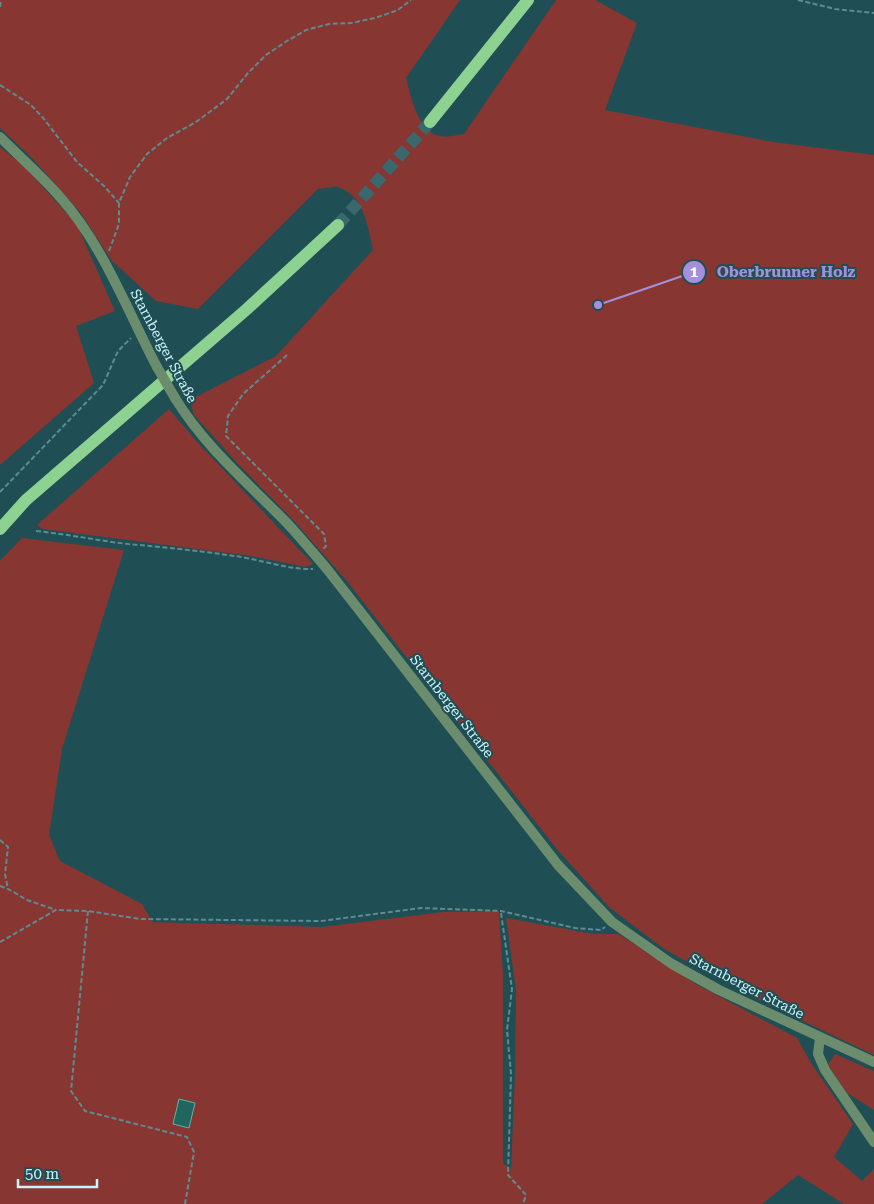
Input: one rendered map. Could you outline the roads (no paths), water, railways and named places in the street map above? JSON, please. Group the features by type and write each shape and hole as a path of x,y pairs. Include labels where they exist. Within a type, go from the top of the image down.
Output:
{"main road":[{"path":"430,122 528,0"},
{"path":"0,529 26,500 247,309 338,225"}],"street":[{"name":"Starnberger Straße","path":"0,138 61,197 82,227 104,262 156,367 182,410 217,453 286,523 327,569 558,865 612,922 672,964 719,990 874,1062"},
{"path":"820,1038 818,1054 825,1070 874,1142"}],"tunnel":[{"path":"338,225 430,122"}],"place":[{"name":"Oberbrunner Holz","path":"598,305"}]}
